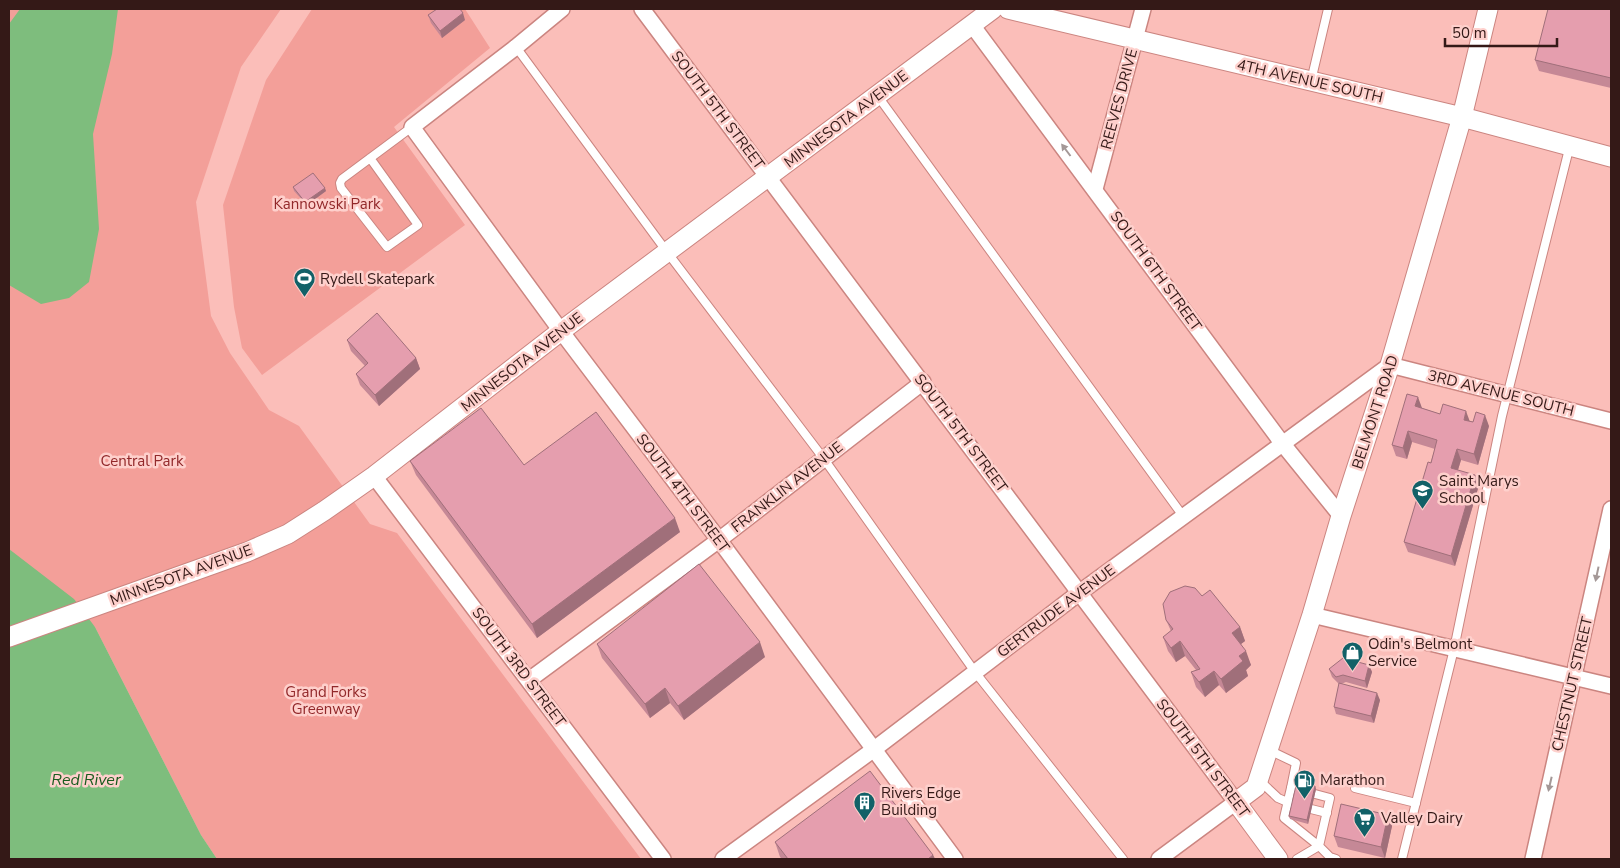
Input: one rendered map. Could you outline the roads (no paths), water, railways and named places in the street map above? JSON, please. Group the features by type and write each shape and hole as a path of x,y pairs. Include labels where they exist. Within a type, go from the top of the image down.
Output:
{"street":[{"path":"412,127 562,9"},
{"name":"SOUTH 5TH STREET","path":"642,9 923,382 1278,859"},
{"name":"MINNESOTA AVENUE","path":"9,638 247,552 288,534 324,511 374,476 561,331 993,9"},
{"name":"4TH AVENUE SOUTH","path":"1008,9 1462,117 1611,157"},
{"name":"REEVES DRIVE","path":"1095,189 1143,9"},
{"name":"BELMONT ROAD","path":"1236,802 1256,788 1312,615 1341,516 1390,365 1462,117 1488,9"},
{"name":"SOUTH 6TH STREET","path":"972,25 1282,443 1341,516"},
{"name":"SOUTH 4TH STREET","path":"412,127 561,331 719,540 955,859"},
{"name":"GERTRUDE AVENUE","path":"723,859 873,750 1079,592 1390,365"},
{"name":"3RD AVENUE SOUTH","path":"1390,365 1611,421"},
{"name":"FRANKLIN AVENUE","path":"529,680 719,540 923,382"},
{"name":"SOUTH 3RD STREET","path":"374,476 663,859"},
{"name":"CHESTNUT STREET","path":"1533,859 1611,509"},
{"path":"1312,615 1611,686"},
{"path":"1160,859 1236,802"}],"lane":[{"path":"1311,81 1328,9"},
{"path":"516,47 667,252 824,459 975,672 1124,859"},
{"path":"878,95 1183,516"},
{"path":"370,158 418,225 387,247 341,188 340,183 342,179 370,158 412,127"},
{"path":"1402,859 1454,649 1508,394 1570,146"},
{"path":"1268,749 1296,763 1294,789 1284,818 1320,846 1330,857 1336,859"},
{"path":"1258,780 1278,798 1290,804"},
{"path":"1355,788 1416,803"},
{"path":"1315,794 1330,798 1320,846"},
{"path":"1312,809 1326,813"},
{"path":"1297,859 1320,846"}],"water":[{"path":"20,9 118,9 112,54 93,134 99,229 89,282 69,298 41,304 9,285 9,24"},
{"name":"Red River","path":"9,549 74,599 95,627 201,835 217,859 9,859"}],"place":[{"name":"Rydell Skatepark","path":"304,298"},
{"name":"Saint Marys School","path":"1423,509"},
{"name":"Odin's Belmont Service","path":"1352,672"},
{"name":"Marathon","path":"1304,799"},
{"name":"Rivers Edge Building","path":"865,821"},
{"name":"Valley Dairy","path":"1365,837"}],"park label":[{"name":"Kannowski Park","path":"327,204"},
{"name":"Central Park","path":"142,461"},
{"name":"Grand Forks Greenway","path":"326,700"}]}
